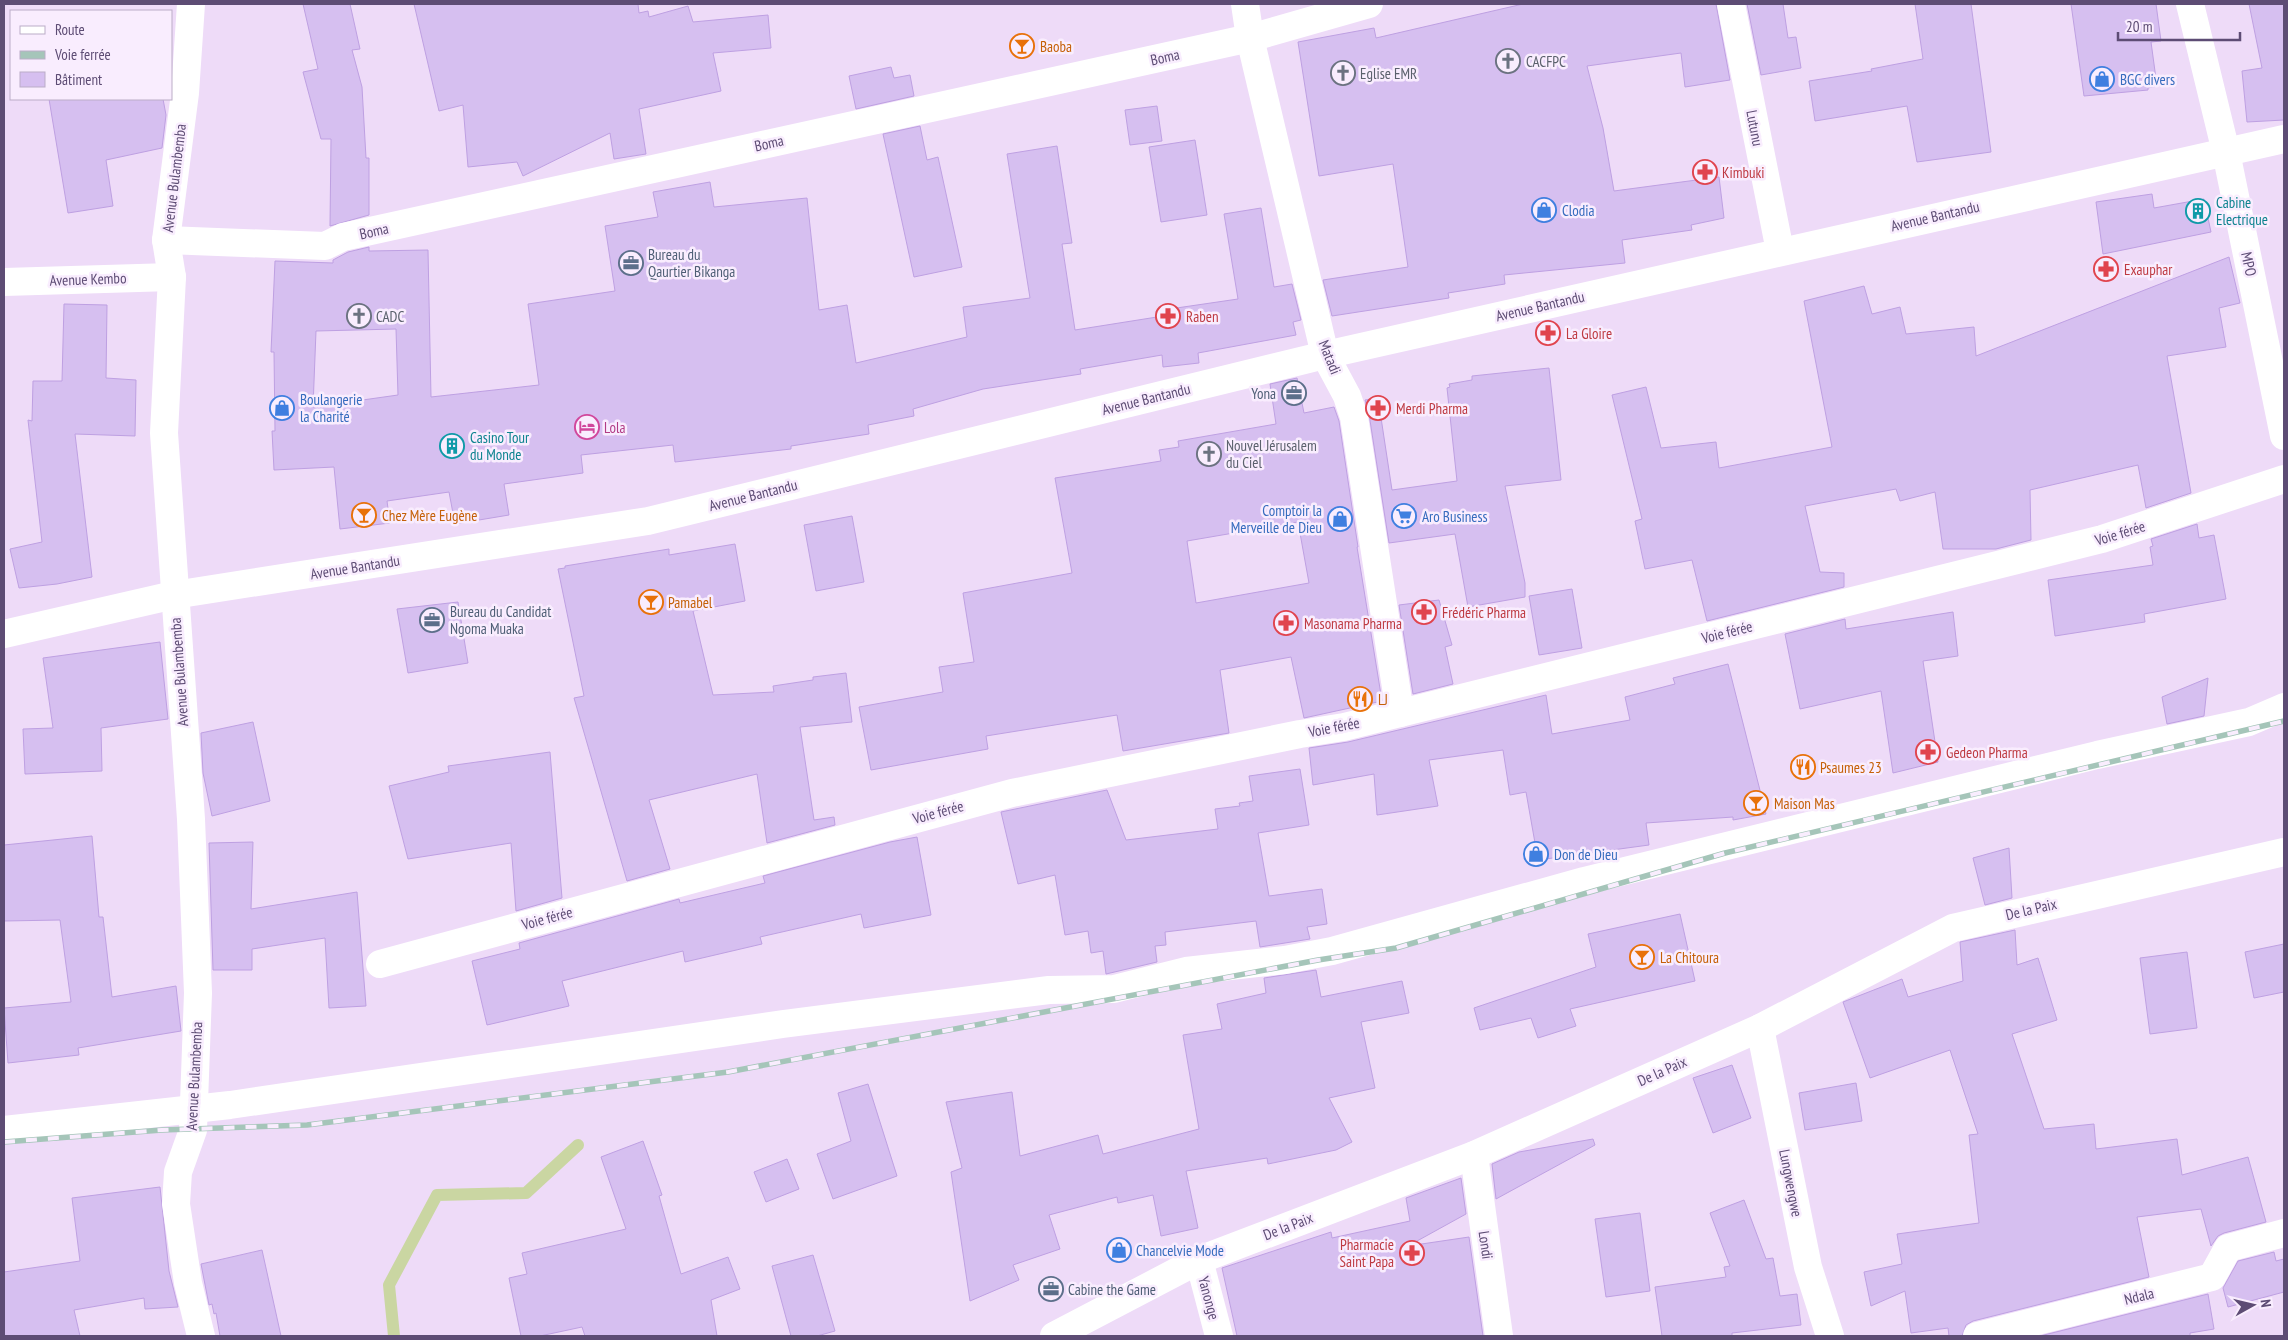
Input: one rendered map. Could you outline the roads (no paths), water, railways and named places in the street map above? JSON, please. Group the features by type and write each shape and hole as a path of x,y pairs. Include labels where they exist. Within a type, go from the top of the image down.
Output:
{"street":[{"name":"Avenue Bulambemba","path":"191,4 185,93 166,240 172,276 164,433 191,819 198,993 193,1130 178,1172 176,1204 188,1283 201,1336"},
{"name":"Matadi","path":"1244,4 1250,38 1325,355 1347,396 1354,417 1400,712"},
{"name":"Boma","path":"166,240 325,246 342,237 1250,38 1368,4"},
{"name":"Lutunu","path":"1731,4 1780,251"},
{"name":"MPO","path":"2190,4 2226,152 2284,436"},
{"name":"Avenue Bantandu","path":"4,634 174,595 648,521 1325,355 2284,138"},
{"name":"Avenue Kembo","path":"4,282 172,276"},
{"name":"Voie férée","path":"380,964 1012,792 1300,734 1334,729 2102,539 2284,479"},
{"path":"4,1130 194,1109 783,1024 1048,990 1114,989 1186,971 1285,960 1332,951 1584,881 2097,755 2249,722 2284,707"},
{"name":"De la Paix","path":"1054,1336 1199,1260 1474,1155 1760,1028 1953,928 2284,852"},
{"name":"Lungwengwe","path":"1760,1028 1808,1267 1830,1336"},
{"name":"Londi","path":"1474,1155 1499,1336"},
{"name":"Ndala","path":"1978,1336 2212,1277 2228,1248 2284,1233"},
{"name":"Yanonge","path":"1199,1260 1219,1336"}],"waterway":[{"path":"394,1336 389,1285 437,1195 526,1193 578,1145"}],"railway":[{"path":"4,1142 162,1130 307,1125 728,1072 1318,960 1396,948 1725,853 2284,721"}],"place":[{"name":"Baoba","path":"1022,46"},
{"name":"CACFPC","path":"1508,61"},
{"name":"Eglise EMR","path":"1343,73"},
{"name":"BGC divers","path":"2102,79"},
{"name":"Kimbuki","path":"1705,172"},
{"name":"Clodia","path":"1544,210"},
{"name":"Cabine Electrique","path":"2198,211"},
{"name":"Bureau du Qaurtier Bikanga","path":"631,263"},
{"name":"Exauphar","path":"2106,269"},
{"name":"CADC","path":"359,316"},
{"name":"Raben","path":"1168,316"},
{"name":"La Gloire","path":"1548,333"},
{"name":"Yona","path":"1294,393"},
{"name":"Boulangerie la Charité","path":"282,408"},
{"name":"Merdi Pharma","path":"1378,408"},
{"name":"Lola","path":"587,427"},
{"name":"Casino Tour du Monde","path":"452,446"},
{"name":"Nouvel Jérusalem du Ciel","path":"1209,454"},
{"name":"Chez Mère Eugène","path":"364,515"},
{"name":"Aro Business","path":"1404,516"},
{"name":"Comptoir la Merveille de Dieu","path":"1340,519"},
{"name":"Pamabel","path":"651,602"},
{"name":"Frédéric Pharma","path":"1424,612"},
{"name":"Bureau du Candidat Ngoma Muaka","path":"432,620"},
{"name":"Masonama Pharma","path":"1286,623"},
{"name":"LJ","path":"1360,699"},
{"name":"Gedeon Pharma","path":"1928,752"},
{"name":"Psaumes 23","path":"1803,767"},
{"name":"Maison Mas","path":"1756,803"},
{"name":"Don de Dieu","path":"1536,854"},
{"name":"La Chitoura","path":"1642,957"},
{"name":"Chancelvie Mode","path":"1119,1250"},
{"name":"Pharmacie Saint Papa","path":"1412,1253"},
{"name":"Cabine the Game","path":"1051,1289"}]}
